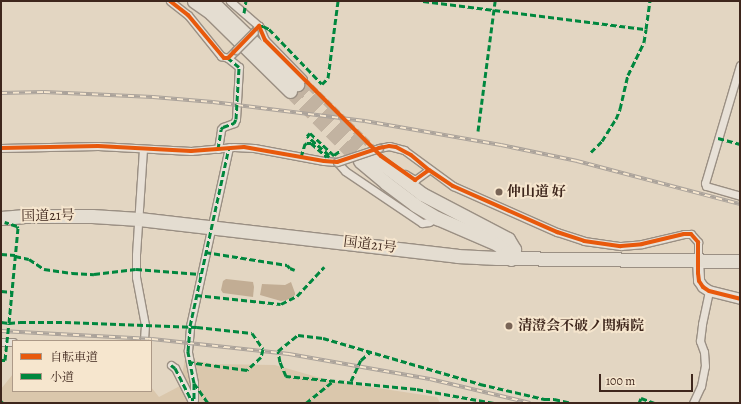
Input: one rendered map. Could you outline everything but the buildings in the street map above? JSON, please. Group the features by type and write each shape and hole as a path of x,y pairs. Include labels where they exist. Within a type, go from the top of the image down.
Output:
{"highway":[{"path":"194,1 211,13 297,85"},
{"path":"212,1 297,85"},
{"path":"373,155 415,205 437,218 502,247 517,259"},
{"path":"373,155 422,194 508,239 514,248 517,259"},
{"name":"国道21号","path":"1,218 25,216 139,218 457,256 517,259 740,261"},
{"path":"457,256 473,250 477,244 475,235"}],"street":[{"path":"170,1 188,15 221,56 228,58 239,67 236,119 234,123 221,129 218,149"},
{"path":"230,1 259,26 265,40 297,85"},
{"path":"228,58 259,26"},
{"path":"740,65 737,86 705,183 706,186 740,196"},
{"path":"1,148 98,146 191,151 244,146 324,162 337,162 373,155 389,146 404,150 428,170 453,186 558,232 584,241 621,246 642,244 684,234 691,234 698,242 699,281 703,287 709,291 740,299"},
{"path":"171,365 175,368 191,398 194,399 194,383 188,351 189,337 210,227 229,147"},
{"path":"143,149 136,277 145,325 144,340"},
{"path":"373,155 415,180 428,170"},
{"path":"337,162 345,171 422,223 429,222 437,218"},
{"path":"694,403 701,386 705,366 704,352 700,341 709,291"},
{"path":"1,342 12,342"}],"shaded area":[{"path":"226,279 253,282 253,297 223,293 221,290 223,281"},
{"path":"291,282 295,295 287,300 281,301 260,295 262,284 285,285"},
{"path":"185,359 214,364 275,365 331,381 437,397 440,403 2,403 1,389 12,375 12,392 152,392 152,388 159,397 180,386"}],"tunnel":[{"path":"303,79 378,153"},
{"path":"297,84 372,156"},
{"path":"290,91 360,161"}],"railway":[{"path":"1,93 44,92 153,97 213,102 365,121 501,145 577,161 740,204"},
{"path":"1,331 152,339 289,354 430,379 530,403"}],"marked path":[{"path":"244,13 246,1"},
{"path":"259,26 269,29 322,84 328,78 338,1"},
{"path":"423,1 646,29 650,1"},
{"path":"478,131 495,1"},
{"path":"591,152 602,141 616,119 620,109 628,75 644,42 646,29"},
{"path":"218,149 221,129 234,123 236,119 239,67 228,58"},
{"path":"301,157 305,144 307,143 311,143 327,157 329,155 307,136 310,133 334,155 340,151"},
{"path":"718,138 740,144"},
{"path":"171,365 175,368 191,399 194,399 194,383 188,351 190,326 229,147"},
{"path":"1,322 9,323 18,228 17,226 5,222"},
{"path":"205,252 287,265 295,270"},
{"path":"1,254 15,255"},
{"path":"15,256 29,259 44,269 72,273 94,274 136,269 200,274"},
{"path":"196,295 281,304 297,296 324,267"},
{"path":"1,291 12,292"},
{"path":"1,360 5,360 9,323 20,322 65,322 197,327 252,333 263,349 261,357 247,370 189,362"},
{"path":"494,403 416,389 286,376 280,362 278,351 298,335 323,338 480,384 544,399 554,399 571,403"},
{"path":"351,381 361,360 369,353"},
{"path":"306,403 334,380"},
{"path":"194,383 208,403"},
{"path":"639,403 641,398 655,403"}],"cycle path":[{"path":"170,1 188,15 224,58 228,58 259,26 265,40 381,156 415,180 429,170"},
{"path":"1,148 98,146 191,151 244,147 337,162 379,148 389,146 396,147 411,155 429,170 453,186 557,232 584,241 621,246 642,244 684,234 691,234 698,242 698,273 699,281 703,287 709,291 740,299"}],"place":[{"name":"仲山道 好","path":"499,192"},
{"name":"清澄会不破ノ関病院","path":"509,326"}]}
